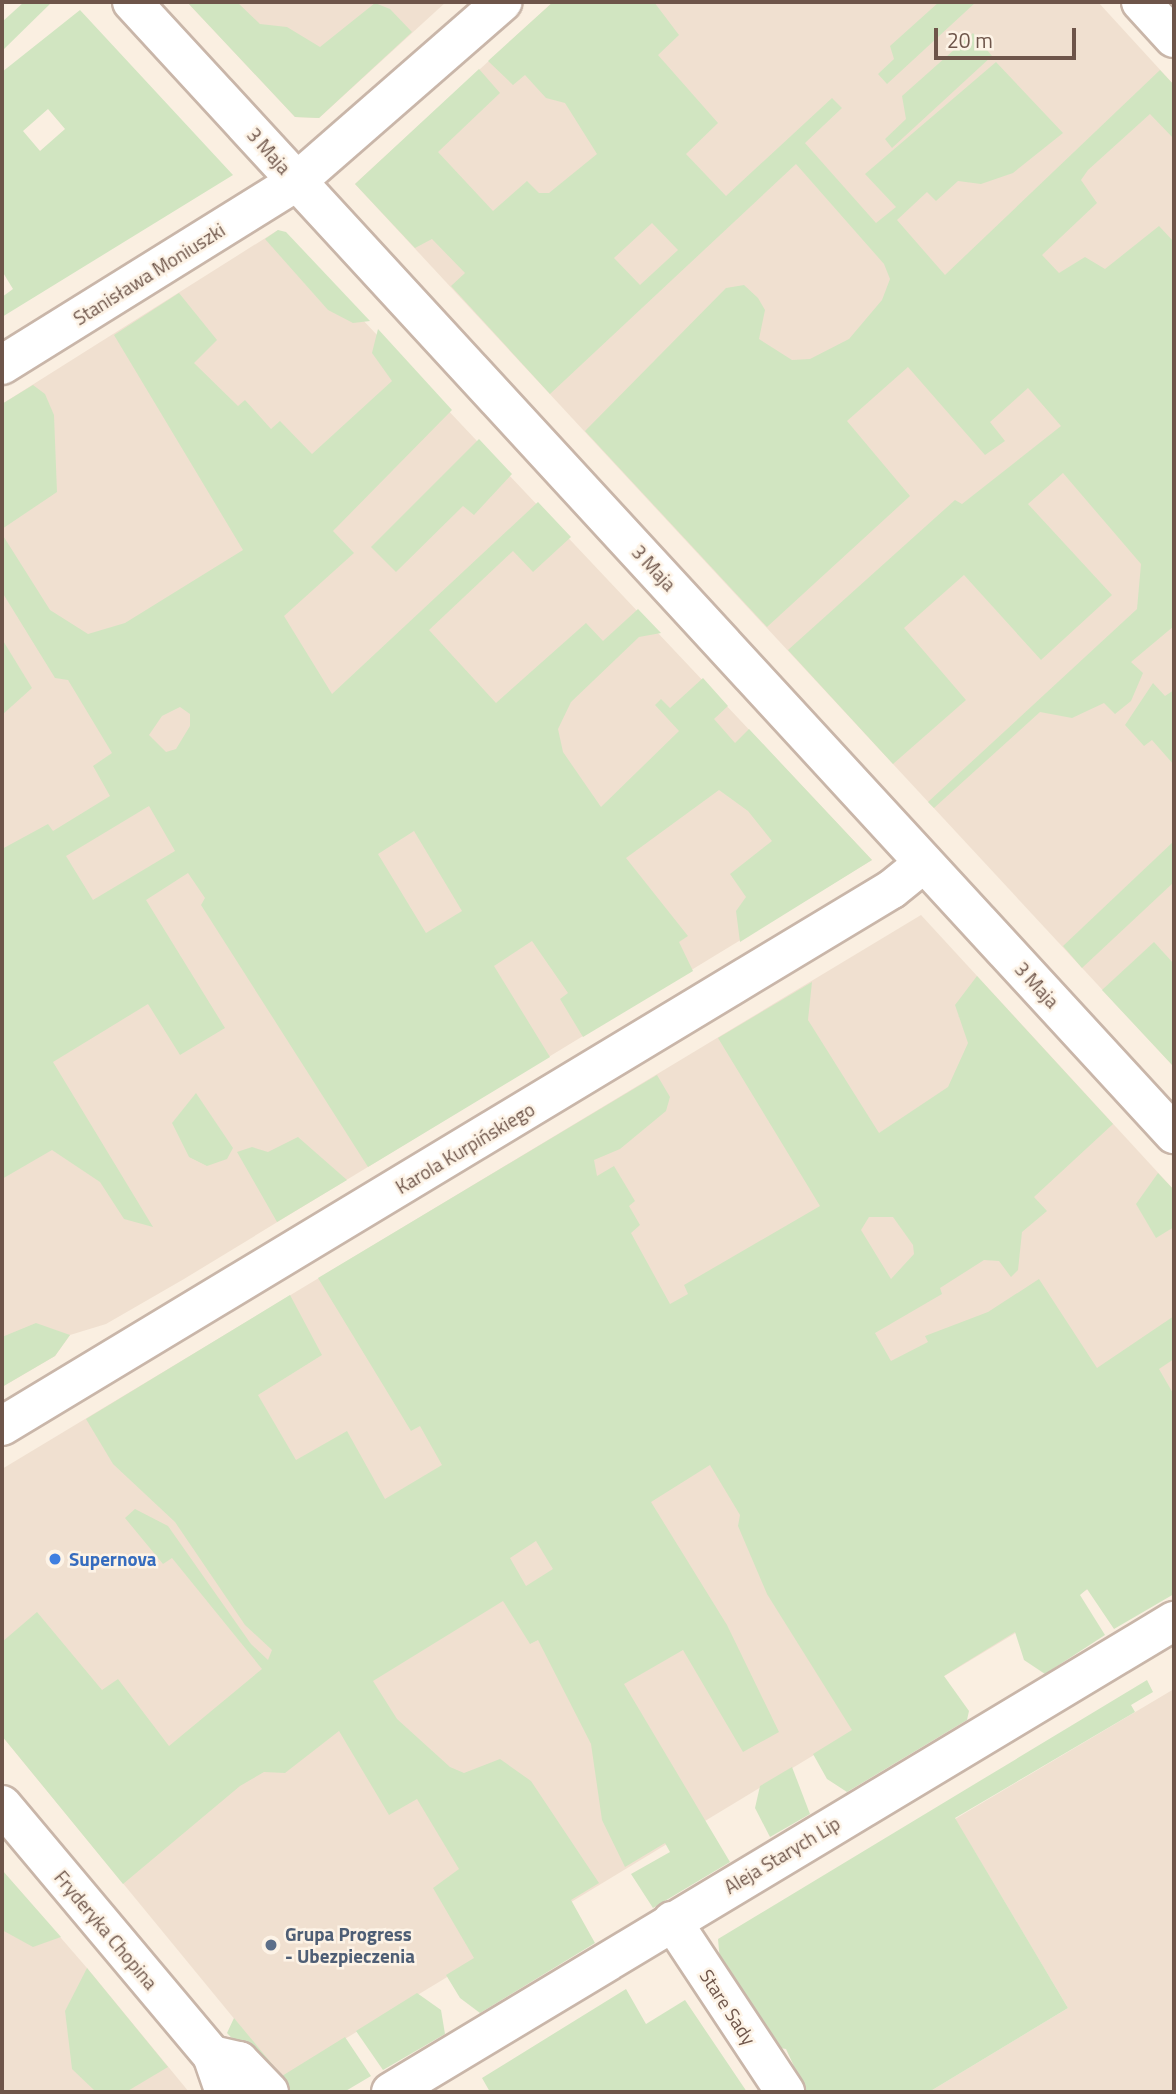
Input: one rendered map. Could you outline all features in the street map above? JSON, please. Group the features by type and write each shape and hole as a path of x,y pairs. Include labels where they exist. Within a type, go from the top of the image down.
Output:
{"street":[{"name":"3 Maja","path":"132,2 1174,1134"},
{"name":"Stanisława Moniuszki","path":"2,365 296,182 502,2"},
{"path":"1141,2 1174,38"},
{"name":"Karola Kurpińskiego","path":"2,1426 892,889 925,863"},
{"name":"Aleja Starych Lip","path":"391,2092 1174,1621"},
{"name":"Fryderyka Chopina","path":"2,1805 212,2055 225,2092"},
{"name":"Stare Sady","path":"672,1921 785,2092"},
{"path":"212,2055 239,2061 269,2092"}],"shaded area":[{"path":"187,2 446,2 319,118 295,117"},
{"path":"553,2 1098,2 1174,85 1174,1067 355,184"},
{"path":"278,230 872,860 184,1279 106,1324 70,1335 55,1356 2,1387 2,404"},
{"path":"921,915 1174,1190 1174,1537 282,2077 2,1736 2,1469"},
{"path":"1174,1689 1174,2092 929,2092 1068,2008 955,1819"},
{"path":"2,1870 87,1968 189,2092 2,2092"}],"green space":[{"path":"24,2 52,2 2,51 2,22"},
{"path":"187,2 237,2 260,24 287,27 320,47 375,3 390,9 412,32 319,118 295,117"},
{"path":"553,2 654,2 679,35 658,55 718,123 686,154 726,196 832,98 842,108 805,143 876,223 896,207 865,174 996,62 1063,133 1013,173 981,184 958,181 936,201 927,192 897,220 945,275 1160,70 1174,85 1174,139 1150,114 1088,170 1081,180 1097,203 1042,255 1059,273 1085,257 1105,269 1159,226 1174,242 1174,626 1131,662 1143,673 1131,701 1115,714 1104,703 1072,718 1040,712 934,808 928,802 1137,609 1141,564 1063,473 1028,504 1112,595 1041,660 964,575 904,628 966,700 893,764 788,650 955,500 962,504 1061,426 1028,388 990,422 1005,441 985,455 908,367 847,421 910,496 767,627 585,431 726,288 744,285 758,298 765,310 759,339 792,360 810,359 849,339 882,300 890,279 884,264 796,164 550,394 451,286 465,273 432,239 415,248 355,184 479,69 500,93 438,152 493,211 527,181 539,193 549,193 597,154 565,103 546,98 525,75 513,85 488,61","holes":["652,223 678,250 640,285 614,258"]},
{"path":"939,2 976,2 887,84 878,74 894,59 890,46"},
{"path":"80,10 233,175 2,317 2,297 13,289 2,271 2,72","holes":["48,109 65,129 40,151 23,131"]},
{"path":"973,33 992,56 892,148 885,139 906,119 902,96"},
{"path":"278,230 286,232 370,321 353,323 328,310 265,239"},
{"path":"179,293 217,340 194,363 238,406 245,400 271,429 280,421 312,454 392,381 372,353 378,329 452,410 333,531 354,553 284,616 332,694 538,502 571,537 533,572 513,551 429,630 496,703 586,623 603,641 638,609 661,633 639,637 571,702 558,729 563,752 601,807 679,731 655,705 661,699 670,708 703,678 728,706 714,719 735,743 749,729 872,860 740,942 736,911 746,897 730,874 772,841 748,811 719,790 626,858 688,936 679,942 693,971 583,1037 560,999 568,993 532,941 494,966 550,1057 368,1167 201,905 205,898 188,873 146,900 225,1028 180,1055 148,1004 53,1062 153,1227 124,1219 100,1182 52,1150 2,1179 2,849 48,824 53,831 110,796 93,766 112,753 68,680 55,678 2,592 2,534 50,610 88,634 125,623 243,550 114,335","holes":["180,707 190,714 190,726 176,749 166,752 149,735 162,716","149,806 175,851 93,900 66,856","414,831 462,911 426,933 378,854"]},
{"path":"33,385 45,394 54,415 57,492 2,529 2,404"},
{"path":"479,439 512,474 474,515 463,506 396,572 371,547"},
{"path":"2,639 32,688 2,715"},
{"path":"1153,683 1165,696 1174,690 1174,765 1152,740 1144,746 1125,725"},
{"path":"1174,841 1174,882 1082,968 1063,946"},
{"path":"1154,942 1174,964 1174,1067 1102,990"},
{"path":"977,976 1113,1124 1034,1197 1047,1211 1022,1232 1018,1270 1011,1277 999,1261 984,1260 940,1288 942,1294 875,1333 891,1361 928,1342 925,1336 988,1312 1039,1279 1097,1368 1174,1316 1174,1359 1159,1369 1174,1395 1174,1594 1114,1629 1087,1589 1080,1595 1105,1635 1045,1674 1024,1660 1015,1632 944,1676 969,1711 967,1720 847,1792 827,1779 813,1754 852,1730 767,1594 738,1526 740,1515 710,1465 651,1502 727,1625 779,1732 743,1752 683,1650 624,1684 730,1862 653,1908 631,1874 670,1852 665,1843 625,1867 602,1820 591,1744 538,1640 530,1644 503,1601 373,1681 397,1719 450,1767 464,1773 500,1759 531,1781 599,1883 571,1900 595,1943 480,2013 460,1998 446,1975 474,1958 433,1888 459,1869 417,1799 389,1815 339,1731 285,1773 264,1772 240,1786 123,1884 2,1736 2,1642 37,1612 102,1690 118,1679 169,1746 262,1669 172,1558 163,1564 125,1518 135,1509 168,1526 251,1644 268,1660 272,1650 245,1625 175,1522 113,1464 86,1419 290,1295 322,1355 258,1395 296,1460 347,1431 385,1499 442,1465 420,1426 411,1431 318,1278 657,1075 670,1097 666,1111 620,1149 594,1160 597,1176 614,1166 635,1201 629,1206 640,1225 631,1233 670,1304 688,1294 684,1285 820,1206 718,1038 812,982 808,1020 879,1133 948,1087 968,1043 955,1005","holes":["869,1217 893,1217 913,1245 914,1254 891,1279 861,1230","536,1541 553,1569 526,1586 510,1558"]},
{"path":"196,1093 233,1148 227,1159 207,1166 189,1157 172,1123"},
{"path":"298,1137 347,1180 277,1222 237,1152 252,1147 268,1152"},
{"path":"1158,1173 1174,1190 1174,1227 1156,1238 1136,1204"},
{"path":"36,1323 70,1335 55,1356 2,1387 2,1337"},
{"path":"1147,1680 1153,1692 1131,1705 1135,1712 955,1818 1068,2008 929,2092 806,2092 786,2049 775,2047 720,1961 718,1939"},
{"path":"792,1767 810,1814 770,1837 755,1808 760,1786"},
{"path":"2,1870 61,1937 33,1947 2,1930"},
{"path":"87,1968 168,2067 126,2092 95,2091 72,2069 65,2011"},
{"path":"626,1989 646,2024 685,2000 747,2092 490,2092 482,2078"},
{"path":"417,1993 441,2010 445,2034 383,2070 356,2031"},
{"path":"234,2018 282,2076 345,2037 371,2076 344,2092 283,2092 227,2033"}],"place":[{"name":"Supernova","path":"55,1559"},
{"name":"Grupa Progress - Ubezpieczenia","path":"271,1945"}]}
